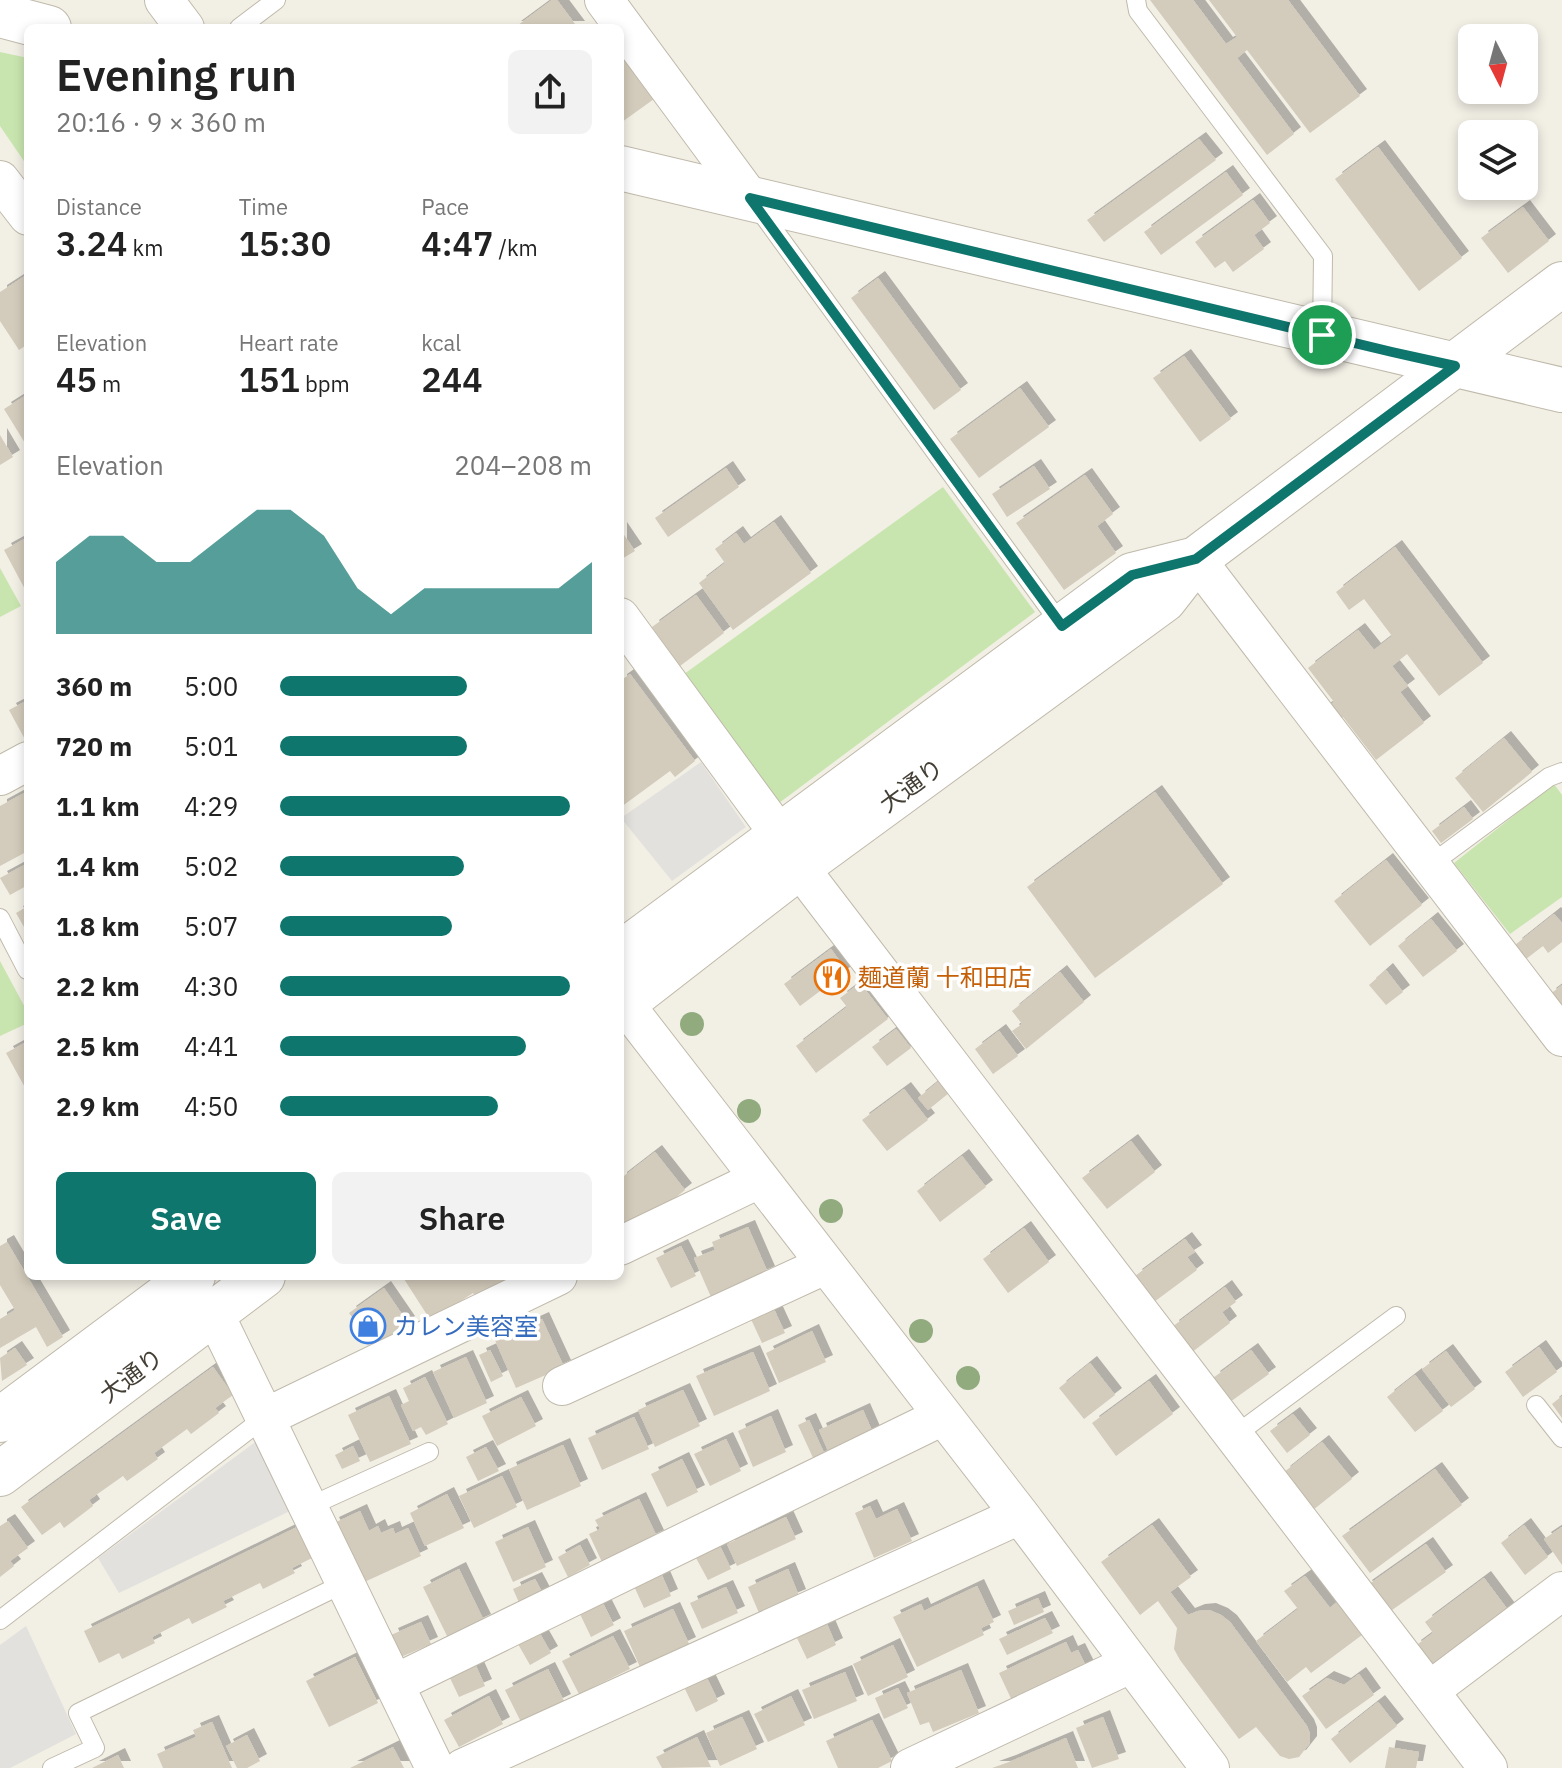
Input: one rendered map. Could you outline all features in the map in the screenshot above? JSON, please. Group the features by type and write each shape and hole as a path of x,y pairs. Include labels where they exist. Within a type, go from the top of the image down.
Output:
{"street":[{"path":"164,0 182,24"},
{"path":"604,0 622,24"},
{"path":"0,15 34,24"},
{"path":"624,27 750,198"},
{"path":"624,169 1562,390"},
{"path":"0,180 24,211"},
{"name":"大通り","path":"624,952 789,850 1164,600 1196,559 1562,284"},
{"path":"1196,559 1562,1037"},
{"name":"大通り","path":"624,999 789,850 1062,626 1132,575 1196,559"},
{"path":"624,623 789,850 1488,1768"},
{"path":"0,776 24,763"},
{"path":"624,1006 1020,1515 1210,1768"},
{"path":"624,1244 759,1179"},
{"path":"562,1386 825,1265"},
{"name":"大通り","path":"0,1420 203,1294 250,1280"},
{"path":"264,1418 550,1280"},
{"path":"203,1294 435,1768"},
{"name":"大通り","path":"0,1474 203,1294"},
{"path":"394,1684 943,1416"},
{"path":"463,1768 1020,1515"},
{"path":"1429,1691 1562,1591"},
{"path":"910,1768 1130,1664"}],"lane":[{"path":"244,24 276,0"},
{"path":"1136,0 1138,11 1323,256 1322,335"},
{"path":"750,198 1062,626"},
{"path":"1430,865 1549,777 1562,772"},
{"path":"0,918 24,964"},
{"path":"1234,1436 1396,1316"},
{"path":"1536,1405 1562,1438"},
{"path":"0,1620 264,1418"},
{"path":"308,1507 429,1452"},
{"path":"52,1768 95,1748 78,1713 345,1583"}],"green space":[{"path":"0,52 24,57 24,161 0,126"},
{"path":"943,487 1035,612 779,803 680,677"},
{"path":"0,568 21,606 0,617"},
{"path":"1554,784 1562,795 1562,897 1510,934 1454,863"},
{"path":"0,961 24,1006 24,1025 0,1036"}],"shaded area":[{"path":"701,762 746,827 672,881 624,822 624,816"},
{"path":"258,1440 290,1511 119,1593 98,1558"},
{"path":"26,1626 76,1734 10,1768 0,1768 0,1645"}],"building":[{"path":"552,0 557,0 575,24 519,24"},
{"path":"1150,0 1193,0 1226,44 1237,37 1209,0 1288,0 1360,96 1310,133 1247,50 1237,58 1294,134 1267,155"},
{"path":"624,60 654,99 624,121"},
{"path":"1199,139 1216,160 1104,242 1087,220"},
{"path":"1378,147 1462,258 1419,291 1335,179"},
{"path":"1226,172 1243,195 1161,255 1144,232"},
{"path":"1253,200 1270,223 1254,235 1264,249 1233,272 1225,261 1215,268 1195,242"},
{"path":"1523,207 1549,241 1508,273 1481,238"},
{"path":"24,277 24,347 19,350 0,321 0,292"},
{"path":"878,278 961,390 934,410 851,298"},
{"path":"1184,356 1231,419 1200,442 1153,378"},
{"path":"1020,388 1049,427 979,478 950,439"},
{"path":"24,396 24,442 4,409"},
{"path":"0,435 13,457 0,465"},
{"path":"1034,466 1050,489 1007,517 992,494"},
{"path":"726,468 739,487 668,537 655,518"},
{"path":"1085,475 1113,514 1097,526 1116,553 1064,590 1016,523"},
{"path":"774,522 811,573 733,630 699,583 725,563 715,549 736,533 744,544"},
{"path":"624,535 635,551 624,558"},
{"path":"24,539 24,588 4,550"},
{"path":"1395,547 1483,663 1439,696 1407,654 1392,666 1408,686 1400,692 1424,723 1376,760 1343,717 1333,724 1323,710 1334,702 1308,668 1358,630 1374,650 1392,636 1364,599 1349,610 1336,592"},
{"path":"696,595 724,633 680,666 652,627"},
{"path":"630,674 695,761 675,777 670,771 624,805 624,678"},
{"path":"24,702 24,738 9,710"},
{"path":"1504,738 1532,772 1483,812 1455,778"},
{"path":"1155,792 1223,884 1095,978 1027,887"},
{"path":"24,793 24,853 0,866 0,806"},
{"path":"1464,807 1473,819 1441,843 1432,831"},
{"path":"1386,860 1422,905 1370,946 1334,901"},
{"path":"24,865 24,887 10,895 0,878"},
{"path":"24,908 24,927 16,913"},
{"path":"1554,914 1562,923 1562,942 1548,953 1543,946 1526,959 1515,945"},
{"path":"1431,919 1457,951 1423,977 1398,946"},
{"path":"831,949 847,971 800,1006 784,984"},
{"path":"1386,970 1403,992 1386,1005 1369,985"},
{"path":"1060,972 1084,1002 1026,1049 1012,1031 1022,1024 1012,1011"},
{"path":"860,983 888,1019 816,1073 796,1046 847,1007 840,998"},
{"path":"1562,985 1562,1012 1549,995"},
{"path":"896,1029 911,1048 887,1066 872,1047"},
{"path":"999,1031 1018,1056 993,1074 975,1049"},
{"path":"24,1043 24,1086 6,1053"},
{"path":"939,1081 949,1093 928,1110 918,1098"},
{"path":"904,1089 928,1120 887,1151 862,1120"},
{"path":"1131,1141 1155,1172 1107,1209 1082,1178"},
{"path":"655,1152 685,1190 637,1228 624,1226 624,1176"},
{"path":"962,1156 986,1187 940,1222 917,1191"},
{"path":"748,1227 768,1273 711,1297 694,1258 715,1250 712,1242"},
{"path":"1024,1228 1049,1262 1008,1293 983,1259"},
{"path":"1185,1239 1195,1252 1187,1257 1197,1270 1154,1302 1135,1276"},
{"path":"7,1242 24,1271 24,1280 29,1280 63,1337 47,1347 36,1327 0,1348 0,1319 15,1310 0,1285 0,1246"},
{"path":"681,1246 696,1276 671,1288 656,1258"},
{"path":"405,1280 507,1280 477,1299 473,1293 431,1321"},
{"path":"1225,1287 1236,1302 1222,1312 1230,1323 1191,1353 1172,1327"},
{"path":"384,1288 408,1323 374,1347 349,1313"},
{"path":"773,1307 785,1333 762,1343 750,1317"},
{"path":"542,1319 564,1367 516,1388 495,1340"},
{"path":"812,1331 826,1362 779,1383 766,1353"},
{"path":"1539,1347 1557,1372 1523,1397 1505,1372"},
{"path":"15,1348 27,1365 2,1381 0,1358"},
{"path":"490,1350 503,1376 491,1382 479,1355"},
{"path":"1251,1350 1269,1374 1230,1402 1213,1378"},
{"path":"1446,1351 1475,1389 1451,1407 1422,1369"},
{"path":"753,1352 770,1391 714,1416 696,1376"},
{"path":"466,1357 487,1403 454,1418 433,1372"},
{"path":"1090,1363 1115,1395 1084,1419 1059,1388"},
{"path":"213,1367 233,1395 215,1408 219,1413 191,1434 187,1429 154,1453 158,1459 127,1481 123,1476 89,1500 93,1506 64,1528 60,1522 42,1535 21,1507"},
{"path":"1415,1375 1443,1411 1415,1432 1387,1397"},
{"path":"425,1377 448,1424 426,1435 421,1427 413,1431 401,1405 409,1401 403,1388"},
{"path":"1149,1381 1173,1414 1116,1456 1092,1423"},
{"path":"683,1390 700,1426 655,1447 638,1410"},
{"path":"389,1396 411,1444 370,1462 348,1415"},
{"path":"1562,1396 1562,1418 1552,1404"},
{"path":"521,1397 536,1426 497,1446 482,1416"},
{"path":"863,1410 873,1433 829,1453 819,1430"},
{"path":"1293,1414 1310,1435 1287,1453 1270,1431"},
{"path":"771,1416 786,1452 753,1467 738,1431"},
{"path":"634,1417 649,1449 602,1470 588,1438"},
{"path":"809,1420 825,1455 814,1460 798,1425"},
{"path":"726,1439 741,1471 710,1486 694,1454"},
{"path":"1322,1442 1352,1479 1313,1510 1283,1473"},
{"path":"563,1445 581,1486 527,1510 509,1469"},
{"path":"353,1446 360,1461 342,1469 335,1455"},
{"path":"486,1447 499,1471 478,1481 466,1457"},
{"path":"682,1459 698,1492 667,1507 651,1474"},
{"path":"1435,1469 1462,1505 1370,1573 1342,1536"},
{"path":"502,1476 517,1507 474,1528 459,1496"},
{"path":"447,1494 464,1528 425,1546 410,1513"},
{"path":"639,1499 657,1537 602,1562 589,1534 600,1529 595,1520"},
{"path":"870,1506 876,1519 897,1509 912,1541 874,1558 855,1513"},
{"path":"360,1511 369,1531 378,1526 381,1533 393,1528 395,1534 408,1528 421,1556 360,1584 332,1524"},
{"path":"786,1517 796,1539 737,1566 727,1544"},
{"path":"8,1521 28,1548 10,1561 14,1566 0,1577 0,1526"},
{"path":"1152,1525 1191,1577 1170,1592 1188,1615 1209,1610 1230,1622 1307,1726 1310,1743 1299,1757 1289,1759 1280,1756 1256,1727 1239,1739 1180,1660 1174,1649 1177,1628 1158,1601 1140,1615 1101,1562"},
{"path":"1524,1525 1548,1557 1525,1575 1501,1543"},
{"path":"297,1527 312,1558 292,1568 295,1573 263,1589 260,1583 223,1601 227,1607 192,1624 189,1618 152,1637 155,1643 122,1659 119,1653 99,1663 84,1631"},
{"path":"528,1527 546,1567 513,1582 495,1542"},
{"path":"1562,1527 1562,1565 1544,1539"},
{"path":"1426,1544 1446,1572 1385,1615 1365,1587"},
{"path":"580,1545 590,1565 568,1577 558,1557"},
{"path":"720,1546 731,1569 708,1580 696,1558"},
{"path":"459,1569 484,1621 448,1638 423,1587"},
{"path":"788,1569 799,1596 759,1613 748,1587"},
{"path":"661,1573 671,1596 644,1608 634,1586"},
{"path":"1305,1576 1330,1608 1337,1602 1362,1635 1311,1673 1306,1667 1287,1682 1256,1641 1298,1609 1284,1591"},
{"path":"1484,1578 1508,1610 1430,1668 1414,1647 1433,1633 1425,1622"},
{"path":"535,1579 544,1596 521,1607 513,1589"},
{"path":"977,1586 994,1622 981,1628 984,1635 917,1667 893,1617 921,1604 924,1611"},
{"path":"726,1587 738,1613 702,1629 690,1603"},
{"path":"1038,1598 1044,1612 1014,1625 1008,1611"},
{"path":"603,1603 614,1625 591,1637 580,1614"},
{"path":"673,1609 689,1644 640,1667 624,1631"},
{"path":"1045,1618 1053,1633 1007,1655 999,1639"},
{"path":"421,1622 431,1644 401,1657 391,1635"},
{"path":"827,1624 836,1645 807,1659 797,1638"},
{"path":"539,1632 551,1653 530,1665 518,1644"},
{"path":"613,1636 630,1669 579,1694 562,1661"},
{"path":"1066,1642 1071,1653 1078,1650 1089,1672 1015,1707 999,1673"},
{"path":"893,1645 908,1677 868,1696 853,1664"},
{"path":"355,1657 378,1703 329,1727 306,1681"},
{"path":"476,1666 485,1686 459,1697 450,1678"},
{"path":"548,1669 564,1701 521,1722 505,1690"},
{"path":"961,1670 979,1713 933,1732 929,1722 920,1725 907,1693"},
{"path":"845,1672 857,1701 814,1719 802,1690"},
{"path":"1359,1674 1374,1695 1326,1729 1302,1696 1327,1678 1344,1685"},
{"path":"707,1678 718,1701 696,1712 685,1689"},
{"path":"898,1688 908,1708 884,1719 875,1698"},
{"path":"489,1696 503,1724 459,1747 444,1720"},
{"path":"791,1696 805,1725 768,1742 754,1714"},
{"path":"1378,1702 1397,1726 1350,1763 1331,1739"},
{"path":"742,1717 757,1749 720,1766 706,1733"},
{"path":"1103,1717 1119,1759 1092,1768 1076,1728"},
{"path":"872,1720 892,1761 878,1768 838,1768 826,1741"},
{"path":"212,1722 232,1768 163,1768 157,1754 196,1737 193,1730"},
{"path":"247,1735 260,1761 247,1768 237,1768 226,1746"},
{"path":"697,1737 711,1767 662,1768 656,1757"},
{"path":"1066,1738 1078,1768 992,1768 1009,1762"},
{"path":"393,1747 404,1768 350,1768"},
{"path":"1389,1747 1419,1752 1416,1768 1385,1768"},
{"path":"118,1755 124,1768 92,1768"}],"place":[{"name":"麺道蘭 十和田店","path":"832,977"},
{"name":"カレン美容室","path":"368,1326"}],"route":[{"path":"750,198 1093,280 1322,335 1455,366 1196,559 1132,575 1062,626 750,198"}]}
